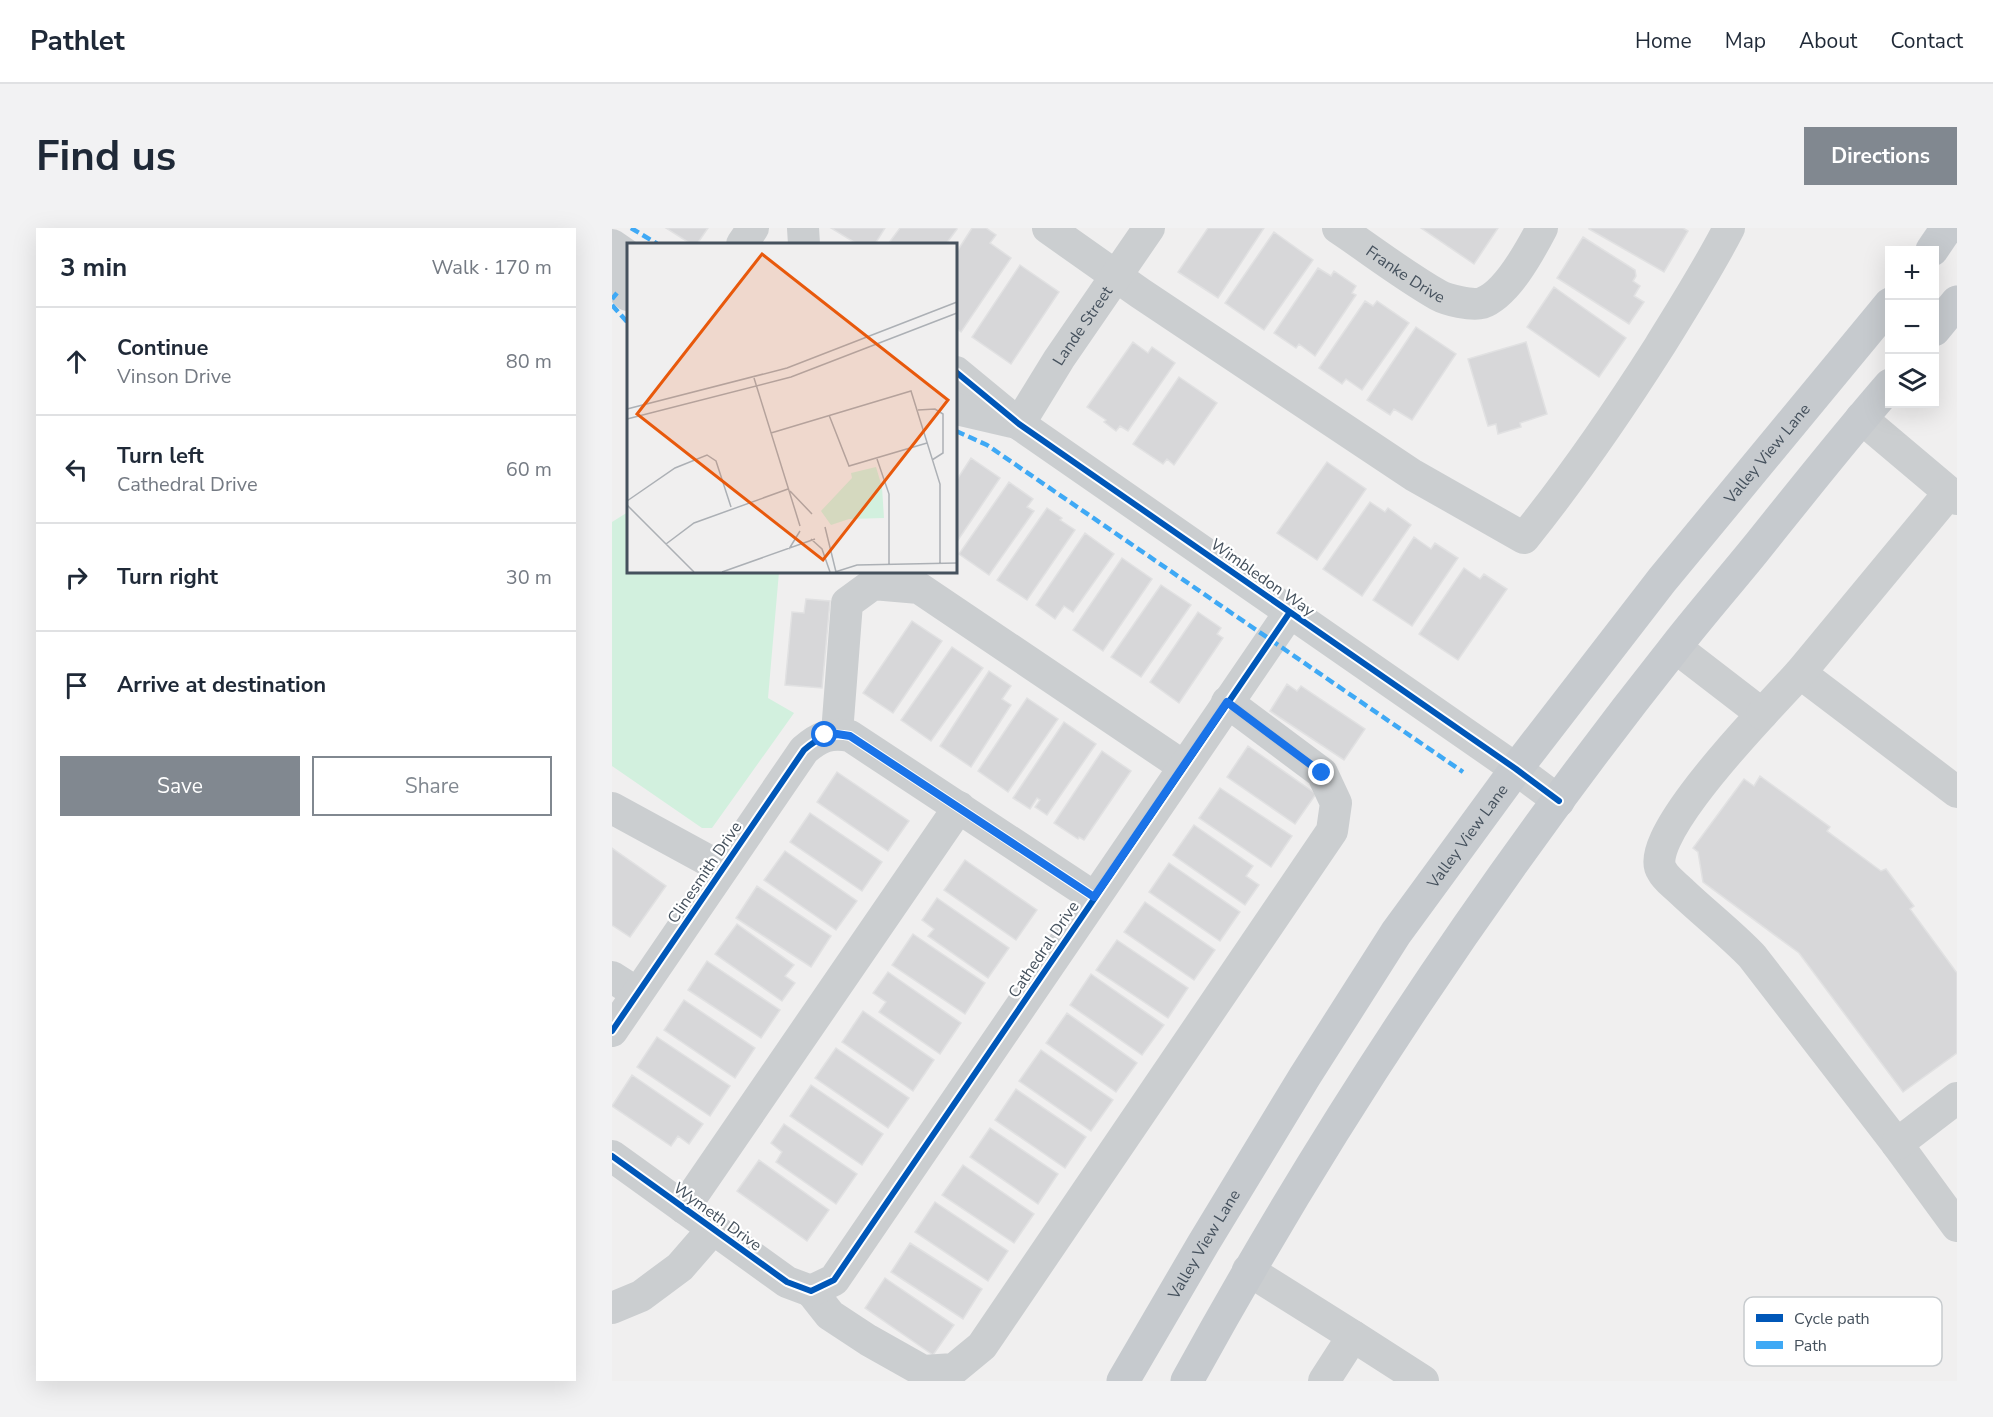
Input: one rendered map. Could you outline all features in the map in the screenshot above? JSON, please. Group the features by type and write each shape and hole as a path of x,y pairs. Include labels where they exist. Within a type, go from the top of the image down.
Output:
{"main road":[{"path":"1935,246 1947,228"},
{"path":"1939,325 1957,302"},
{"name":"Valley View Lane","path":"1123,1381 1203,1244 1396,933 1516,769 1662,580 1885,310"},
{"path":"1821,385 1861,418"},
{"path":"1187,1381 1248,1270 1359,1093 1431,983 1559,801 1675,647 1885,391"},
{"path":"1203,1244 1248,1270"}],"street":[{"path":"742,243 753,228"},
{"path":"803,228 804,243"},
{"path":"1048,228 1115,276 1413,475 1524,538 1563,490 1628,396 1707,270 1729,228"},
{"name":"Lande Street","path":"1019,424 1059,359 1149,228"},
{"name":"Franke Drive","path":"1341,229 1439,296 1459,302 1481,303 1501,291 1532,247 1542,228"},
{"path":"612,245 627,255"},
{"path":"612,280 627,294"},
{"name":"Wimbledon Way","path":"957,373 1019,424 1559,801"},
{"name":"Wimbledon Way","path":"957,409 1019,424"},
{"path":"1861,418 1953,496 1800,673 1708,775 1688,801 1663,844 1658,864 1662,872 1692,902 1735,938 1752,956 1957,1226"},
{"path":"1094,897 850,736 831,734 847,603 873,584 919,588 1184,766"},
{"name":"Cathedral Drive","path":"811,1291 834,1280 1290,612"},
{"path":"1675,647 1762,714"},
{"path":"1800,673 1957,792"},
{"path":"811,1291 830,1315 867,1340 923,1371 954,1369 982,1346 1332,831 1336,803 1322,773 1227,702"},
{"name":"Clinesmith Drive","path":"612,1031 625,985 722,868 804,750 815,740 831,734"},
{"path":"684,1208 958,807"},
{"path":"612,808 722,868"},
{"path":"1897,1144 1957,1098"},
{"name":"Wymeth Drive","path":"612,1156 787,1282 811,1291"},
{"path":"612,1308 641,1296 680,1267 713,1229"},
{"path":"1248,1270 1423,1381"},
{"path":"1324,1381 1353,1336"}],"green space":[{"path":"627,513 627,573 779,573 768,698 794,713 712,828 702,828 612,766 612,522"}],"building":[{"path":"666,228 708,228 698,243 689,243"},
{"path":"831,228 885,228 876,243 855,243"},
{"path":"900,228 957,229 947,243 889,243"},
{"path":"972,228 986,228 996,235 990,243 1011,258 961,332 957,329 957,251"},
{"path":"1208,228 1264,228 1218,298 1178,272"},
{"path":"1421,228 1498,228 1474,264"},
{"path":"1589,228 1683,228 1688,231 1664,272"},
{"path":"1274,232 1313,260 1264,330 1225,303"},
{"path":"1583,237 1635,270 1636,276 1633,281 1640,286 1634,296 1644,302 1629,324 1557,278"},
{"path":"1020,265 1059,292 1011,364 972,337"},
{"path":"1318,268 1331,276 1334,271 1356,286 1352,293 1356,295 1315,356 1299,344 1296,348 1274,333"},
{"path":"1554,287 1626,338 1599,377 1527,327"},
{"path":"1365,301 1373,306 1377,301 1409,323 1362,390 1346,379 1342,384 1319,368"},
{"path":"1416,327 1456,354 1412,420 1394,409 1390,415 1367,400"},
{"path":"1133,342 1148,353 1152,347 1175,363 1128,431 1120,426 1116,431 1104,422 1106,420 1087,407"},
{"path":"1526,342 1547,414 1520,423 1521,427 1498,434 1496,424 1488,426 1468,359"},
{"path":"1179,377 1217,403 1174,465 1167,459 1163,464 1133,444"},
{"path":"971,458 1000,478 957,542 957,479"},
{"path":"1327,462 1366,489 1317,560 1277,533"},
{"path":"1009,482 1033,499 1027,507 1034,511 989,575 959,554"},
{"path":"1370,502 1385,512 1388,508 1411,525 1362,596 1323,569"},
{"path":"1047,508 1075,530 1027,600 997,580"},
{"path":"1085,533 1114,554 1073,612 1064,606 1055,619 1036,605"},
{"path":"1414,537 1431,549 1435,543 1458,558 1412,626 1373,600"},
{"path":"1122,558 1152,579 1103,651 1073,630"},
{"path":"1464,568 1480,579 1484,574 1507,589 1458,660 1419,634"},
{"path":"1161,585 1191,605 1141,677 1111,657"},
{"path":"806,599 830,601 822,688 785,685 792,612 804,613"},
{"path":"1198,612 1221,628 1217,634 1223,638 1179,703 1150,682"},
{"path":"912,621 942,641 893,713 863,693"},
{"path":"952,647 983,668 931,741 901,720"},
{"path":"989,671 1011,686 1002,699 1011,705 971,767 940,746"},
{"path":"1287,684 1297,691 1301,686 1365,729 1344,760 1270,711"},
{"path":"1027,698 1058,719 1008,792 978,771"},
{"path":"1064,722 1096,744 1047,815 1035,807 1040,800 1037,798 1030,809 1013,798"},
{"path":"1248,746 1316,794 1295,824 1227,777"},
{"path":"1102,751 1131,771 1084,840 1079,837 1078,839 1054,823"},
{"path":"837,772 909,821 888,851 817,802"},
{"path":"1760,776 1830,827 1827,831 1881,871 1886,869 1914,906 1910,909 1957,973 1957,1053 1903,1092 1799,953 1703,882 1698,852 1693,848 1744,779 1754,786"},
{"path":"1220,788 1292,836 1271,867 1199,818"},
{"path":"810,813 882,862 862,891 790,842"},
{"path":"1194,825 1253,866 1246,876 1259,885 1245,905 1173,855"},
{"path":"612,848 666,886 630,937 612,925"},
{"path":"785,851 857,901 836,930 764,880"},
{"path":"965,860 1037,910 1016,940 944,890"},
{"path":"1169,863 1240,912 1220,941 1149,892"},
{"path":"757,886 831,936 811,967 736,918"},
{"path":"937,898 1009,948 988,978 928,936 934,929 922,920"},
{"path":"1145,902 1215,950 1194,980 1124,932"},
{"path":"737,924 794,965 785,976 795,983 782,1001 715,954"},
{"path":"913,934 985,983 965,1014 892,965"},
{"path":"1117,940 1188,988 1168,1018 1096,970"},
{"path":"707,961 780,1010 761,1038 688,990"},
{"path":"888,972 961,1023 940,1054 879,1012 886,1002 873,993"},
{"path":"1091,974 1164,1025 1142,1055 1070,1005"},
{"path":"684,1000 755,1048 735,1078 664,1030"},
{"path":"863,1011 934,1060 913,1091 842,1042"},
{"path":"1067,1013 1137,1063 1116,1092 1046,1043"},
{"path":"657,1037 730,1086 710,1116 637,1067"},
{"path":"836,1048 909,1098 888,1128 815,1078"},
{"path":"1041,1050 1113,1100 1091,1131 1019,1081"},
{"path":"632,1075 703,1124 689,1144 678,1136 671,1146 612,1106"},
{"path":"811,1085 883,1134 862,1165 790,1116"},
{"path":"1016,1089 1086,1137 1065,1168 995,1120"},
{"path":"784,1124 857,1174 836,1204 776,1162 782,1152 771,1143"},
{"path":"990,1128 1058,1174 1038,1204 970,1157"},
{"path":"759,1160 829,1210 807,1241 737,1191"},
{"path":"963,1165 1034,1214 1014,1243 942,1195"},
{"path":"935,1202 1008,1251 988,1281 915,1232"},
{"path":"910,1243 982,1289 963,1319 891,1272"},
{"path":"885,1278 954,1325 933,1355 865,1308"}],"marked path":[{"path":"631,228 656,243"},
{"path":"612,299 617,293"},
{"path":"612,305 627,322"},
{"path":"957,431 987,445 1463,772"}],"cycle path":[{"path":"957,373 1019,424 1559,801"},
{"path":"612,1156 787,1282 811,1291 834,1280 1290,612"},
{"path":"612,1031 804,750 825,737 850,736 1094,897"}],"route":[{"path":"825,735 850,736 1094,897 1227,702 1322,773"}]}
